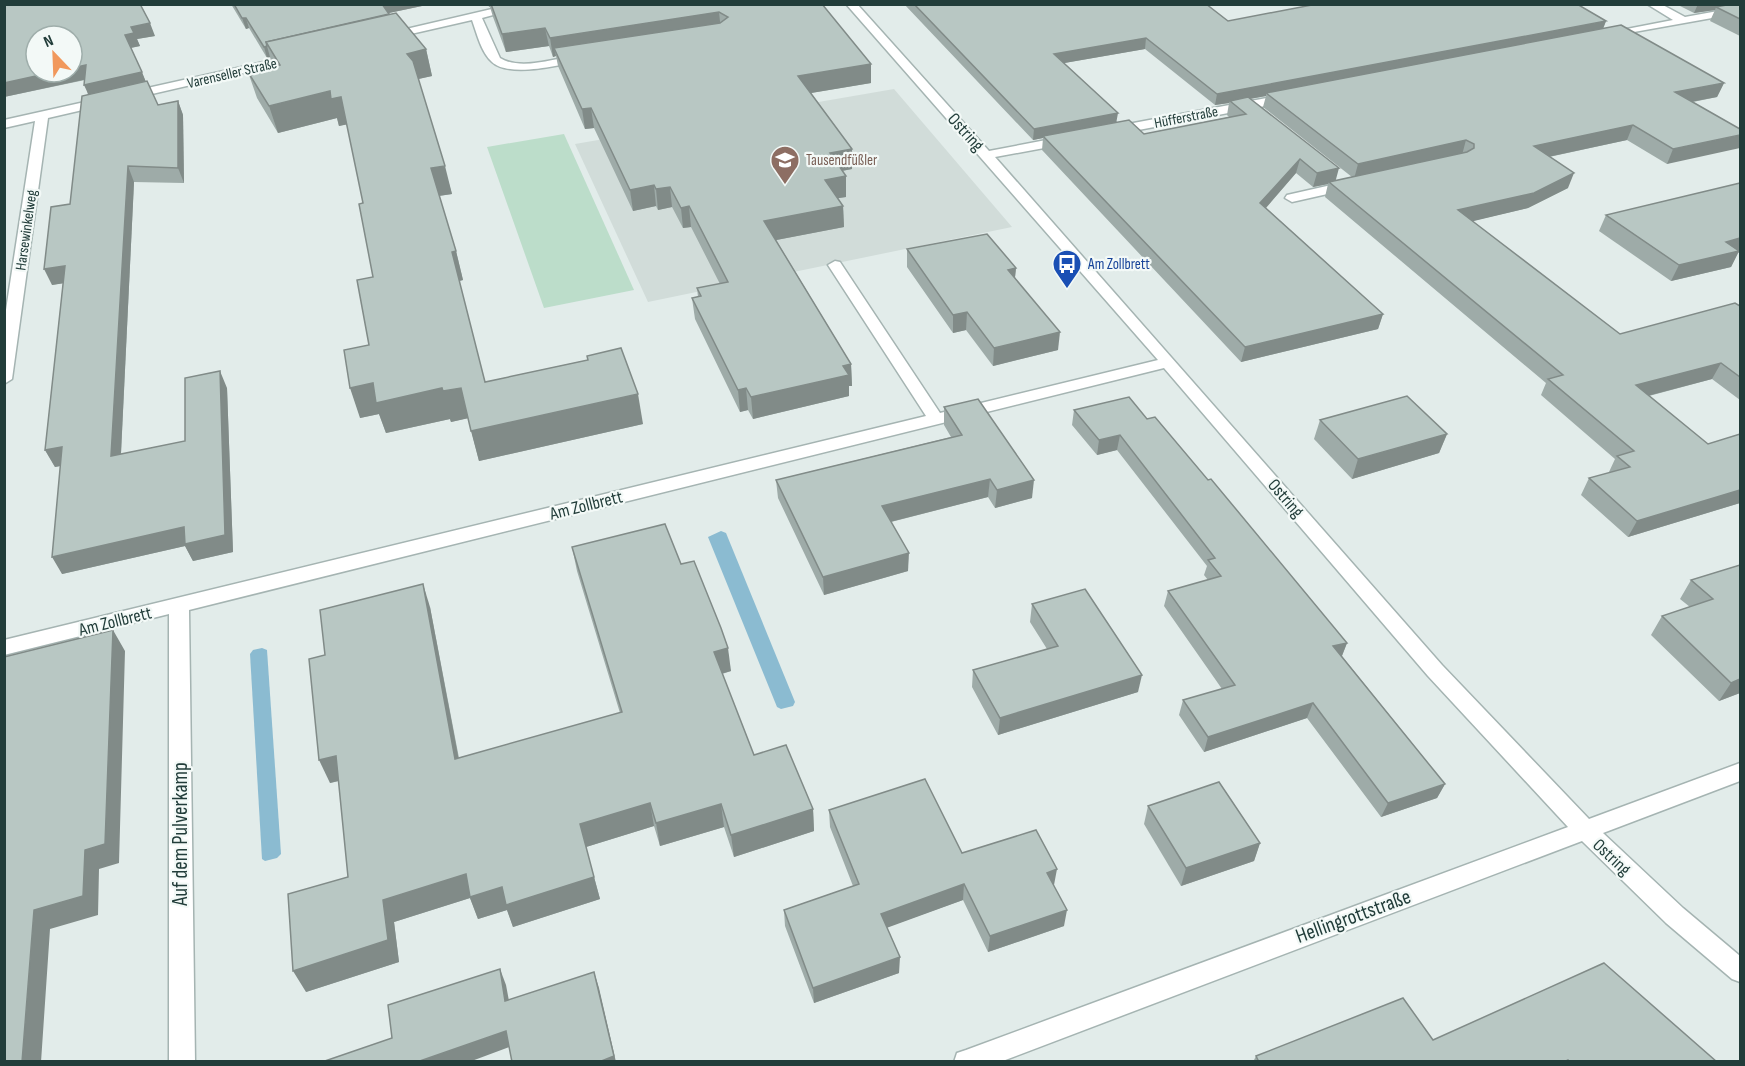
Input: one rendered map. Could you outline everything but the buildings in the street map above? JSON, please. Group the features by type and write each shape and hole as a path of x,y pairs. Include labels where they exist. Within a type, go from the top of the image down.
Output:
{"street":[{"path":"379,39 529,4"},
{"name":"Ostring","path":"852,4 1168,362 1484,726 1584,831 1696,935 1740,971"},
{"path":"1652,4 1684,21"},
{"path":"1595,38 1740,10"},
{"path":"476,17 495,59 503,65 526,66 595,55"},
{"name":"Varenseller Straße","path":"4,124 313,54"},
{"name":"Hüfferstraße","path":"1097,134 1296,96"},
{"path":"1249,105 1267,120"},
{"name":"Harsewinkelweg","path":"4,379 42,116"},
{"path":"986,155 1075,138"},
{"path":"1292,198 1356,184 1332,171"},
{"path":"835,264 937,420"},
{"name":"Am Zollbrett","path":"4,648 1168,362"},
{"name":"Auf dem Pulverkamp","path":"179,606 182,1062"},
{"name":"Hellingrottstraße","path":"966,1062 1740,772"}],"shaded area":[{"name":"Tausendfüßler","path":"894,89 1012,227 648,302 575,144"}],"green space":[{"path":"564,134 634,290 544,308 487,147"}],"water":[{"path":"721,531 726,533 795,702 793,706 781,709 777,707 708,537"},
{"path":"262,648 267,650 281,854 277,858 265,861 262,859 250,654 253,650"}],"place":[{"name":"Tausendfüßler","path":"785,186"},
{"name":"Am Zollbrett","path":"1067,290"}]}
